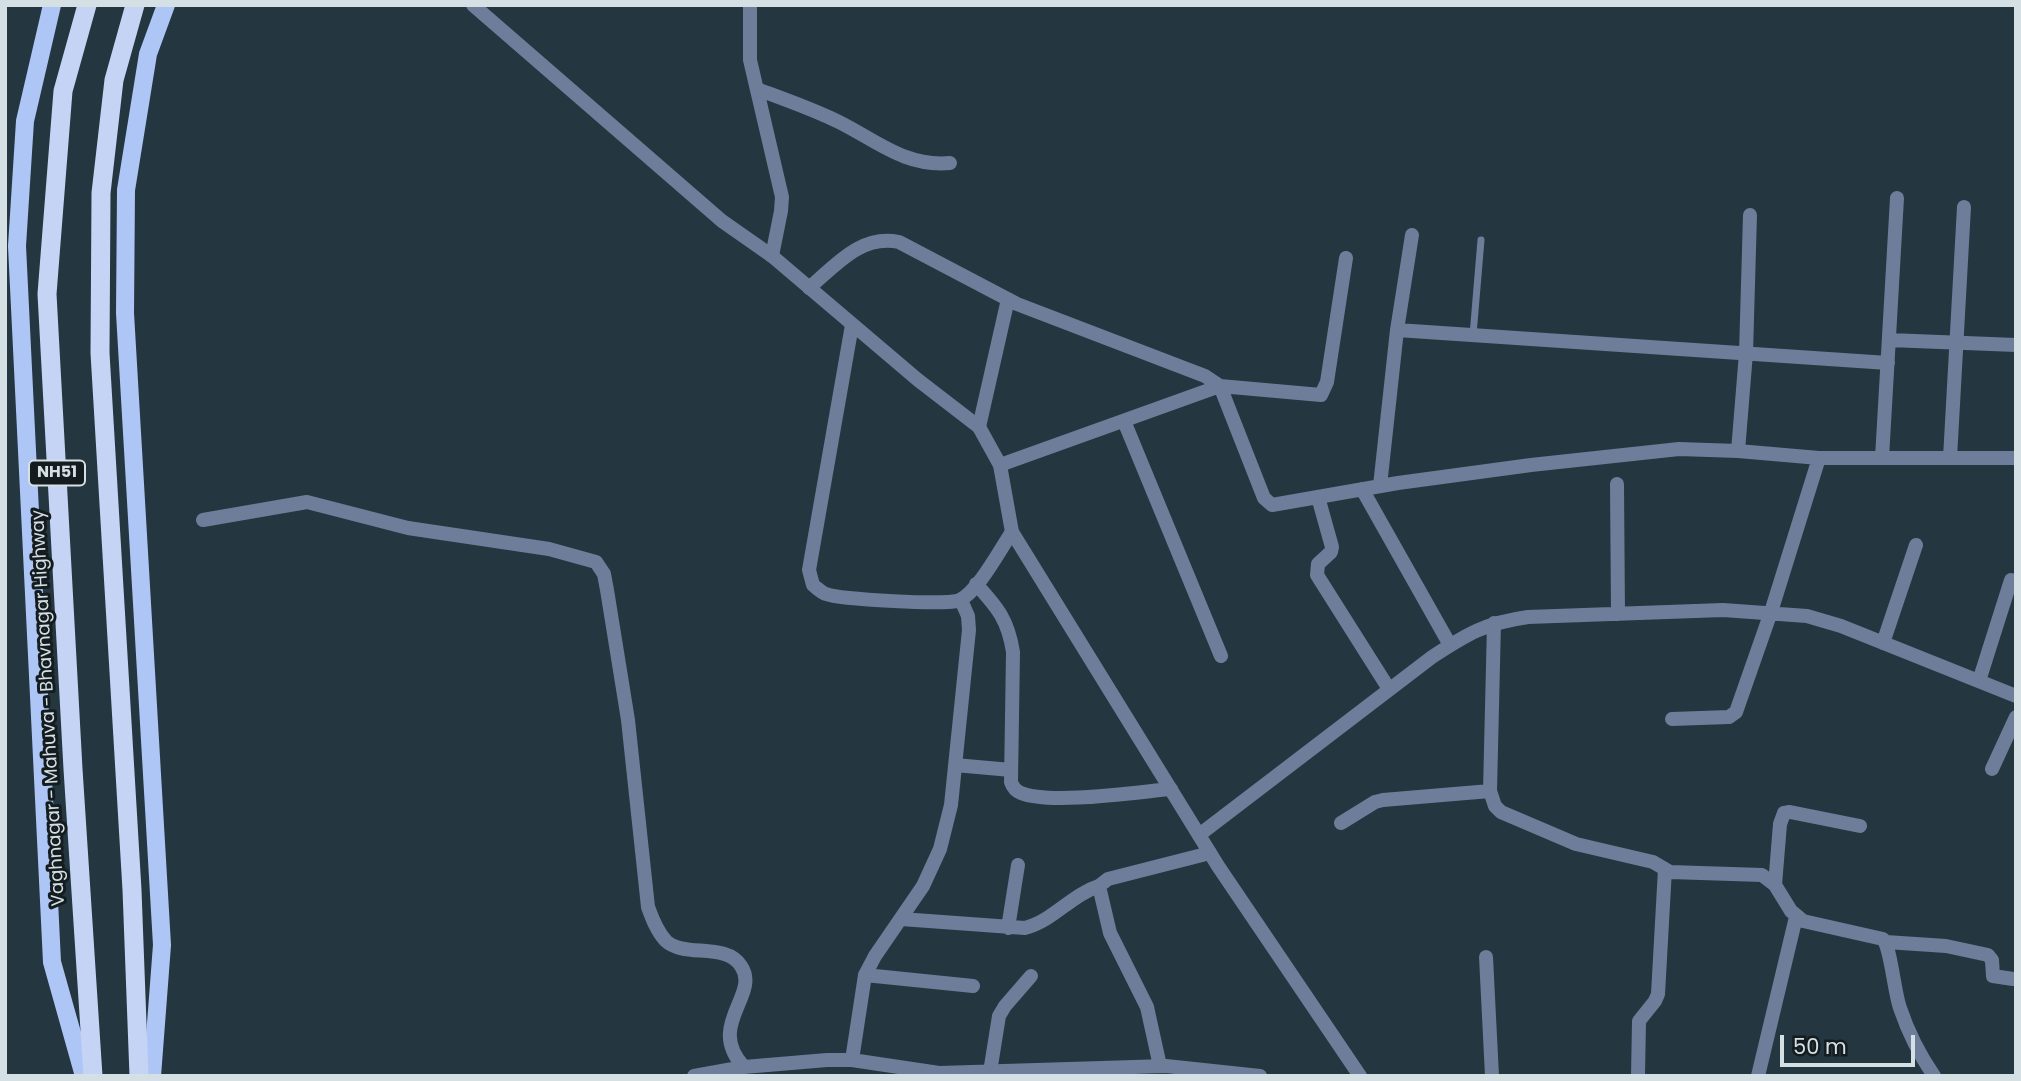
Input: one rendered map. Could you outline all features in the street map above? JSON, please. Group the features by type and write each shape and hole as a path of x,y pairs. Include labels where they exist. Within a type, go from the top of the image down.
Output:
{"highway":[{"name":"Vaghnagar - Mahuva - Bhavnagar Highway","path":"87,5 63,91 47,294 93,1076"},
{"name":"NH51","path":"135,5 114,80 101,193 100,339 139,1076"}],"main road":[{"path":"51,5 25,121 17,246 52,962 84,1076"},
{"path":"152,1076 162,945 125,313 126,190 148,54 166,5"}],"street":[{"path":"473,5 722,221 772,256 918,380 979,427 1000,465 1012,532 1210,853 1360,1076"},
{"path":"750,5 750,60 782,197 772,256"},
{"path":"757,89 841,123 879,145 912,159 930,165 950,163"},
{"path":"1882,458 1897,198"},
{"path":"1950,458 1964,207"},
{"path":"1738,451 1746,353 1750,215"},
{"path":"1380,486 1397,330 1412,236"},
{"path":"809,288 854,251 878,239 886,239 911,248 1008,299 1205,376 1220,386 1267,502 1280,505 1380,486 1679,449 1738,451 1817,465 1882,458 2016,458"},
{"path":"1000,465 1220,386 1314,395 1324,391 1346,258"},
{"path":"979,427 1008,299"},
{"path":"852,325 809,570 813,586 827,595 952,603 961,600 976,584 1012,532"},
{"path":"1397,330 1888,363"},
{"path":"1889,340 2016,345"},
{"path":"1124,421 1222,656"},
{"path":"1672,719 1733,716 1771,612 1817,465"},
{"path":"1617,484 1618,614"},
{"path":"1363,489 1450,645"},
{"path":"1318,497 1332,547 1331,552 1318,564 1318,575 1389,689"},
{"path":"203,520 307,502 408,528 539,547 578,555 596,562 604,574 625,698 648,907 666,942 727,954 740,963 746,973 730,1026 729,1044 734,1056 744,1067"},
{"path":"1883,643 1916,545"},
{"path":"1979,681 2011,580"},
{"path":"976,584 996,606 1010,632 1013,652 1013,788 1030,796 1059,798 1171,789"},
{"path":"852,1060 866,975 875,956 923,886 940,849 951,805 969,630 968,616 961,600"},
{"path":"1199,835 1389,689 1468,633 1494,623 1528,617 1723,610 1807,616 1841,626 2016,696"},
{"path":"1494,623 1490,791 1495,806 1501,811 1576,844 1653,862 1676,873 1754,873 1768,878 1796,917 1803,921 1886,942 1946,946 1988,955 1991,957 1993,976 2013,979"},
{"path":"1992,769 2016,717"},
{"path":"955,765 1011,771"},
{"path":"1340,823 1383,800 1490,791"},
{"path":"1775,885 1780,824 1784,813 1860,826"},
{"path":"901,919 1025,928 1039,925 1075,897 1108,879 1210,853"},
{"path":"1008,928 1018,865"},
{"path":"1637,1076 1639,1021 1658,994 1665,869"},
{"path":"1099,886 1110,933 1147,1007 1160,1066"},
{"path":"1758,1076 1796,917"},
{"path":"1886,942 1900,1007 1909,1034 1934,1076"},
{"path":"1486,957 1492,1076"},
{"path":"866,975 973,986"},
{"path":"990,1072 999,1016 1031,976"},
{"path":"694,1076 744,1067 852,1060 916,1072 939,1073 1135,1071 1160,1066 1254,1075"}],"lane":[{"path":"1472,335 1481,240"}]}
